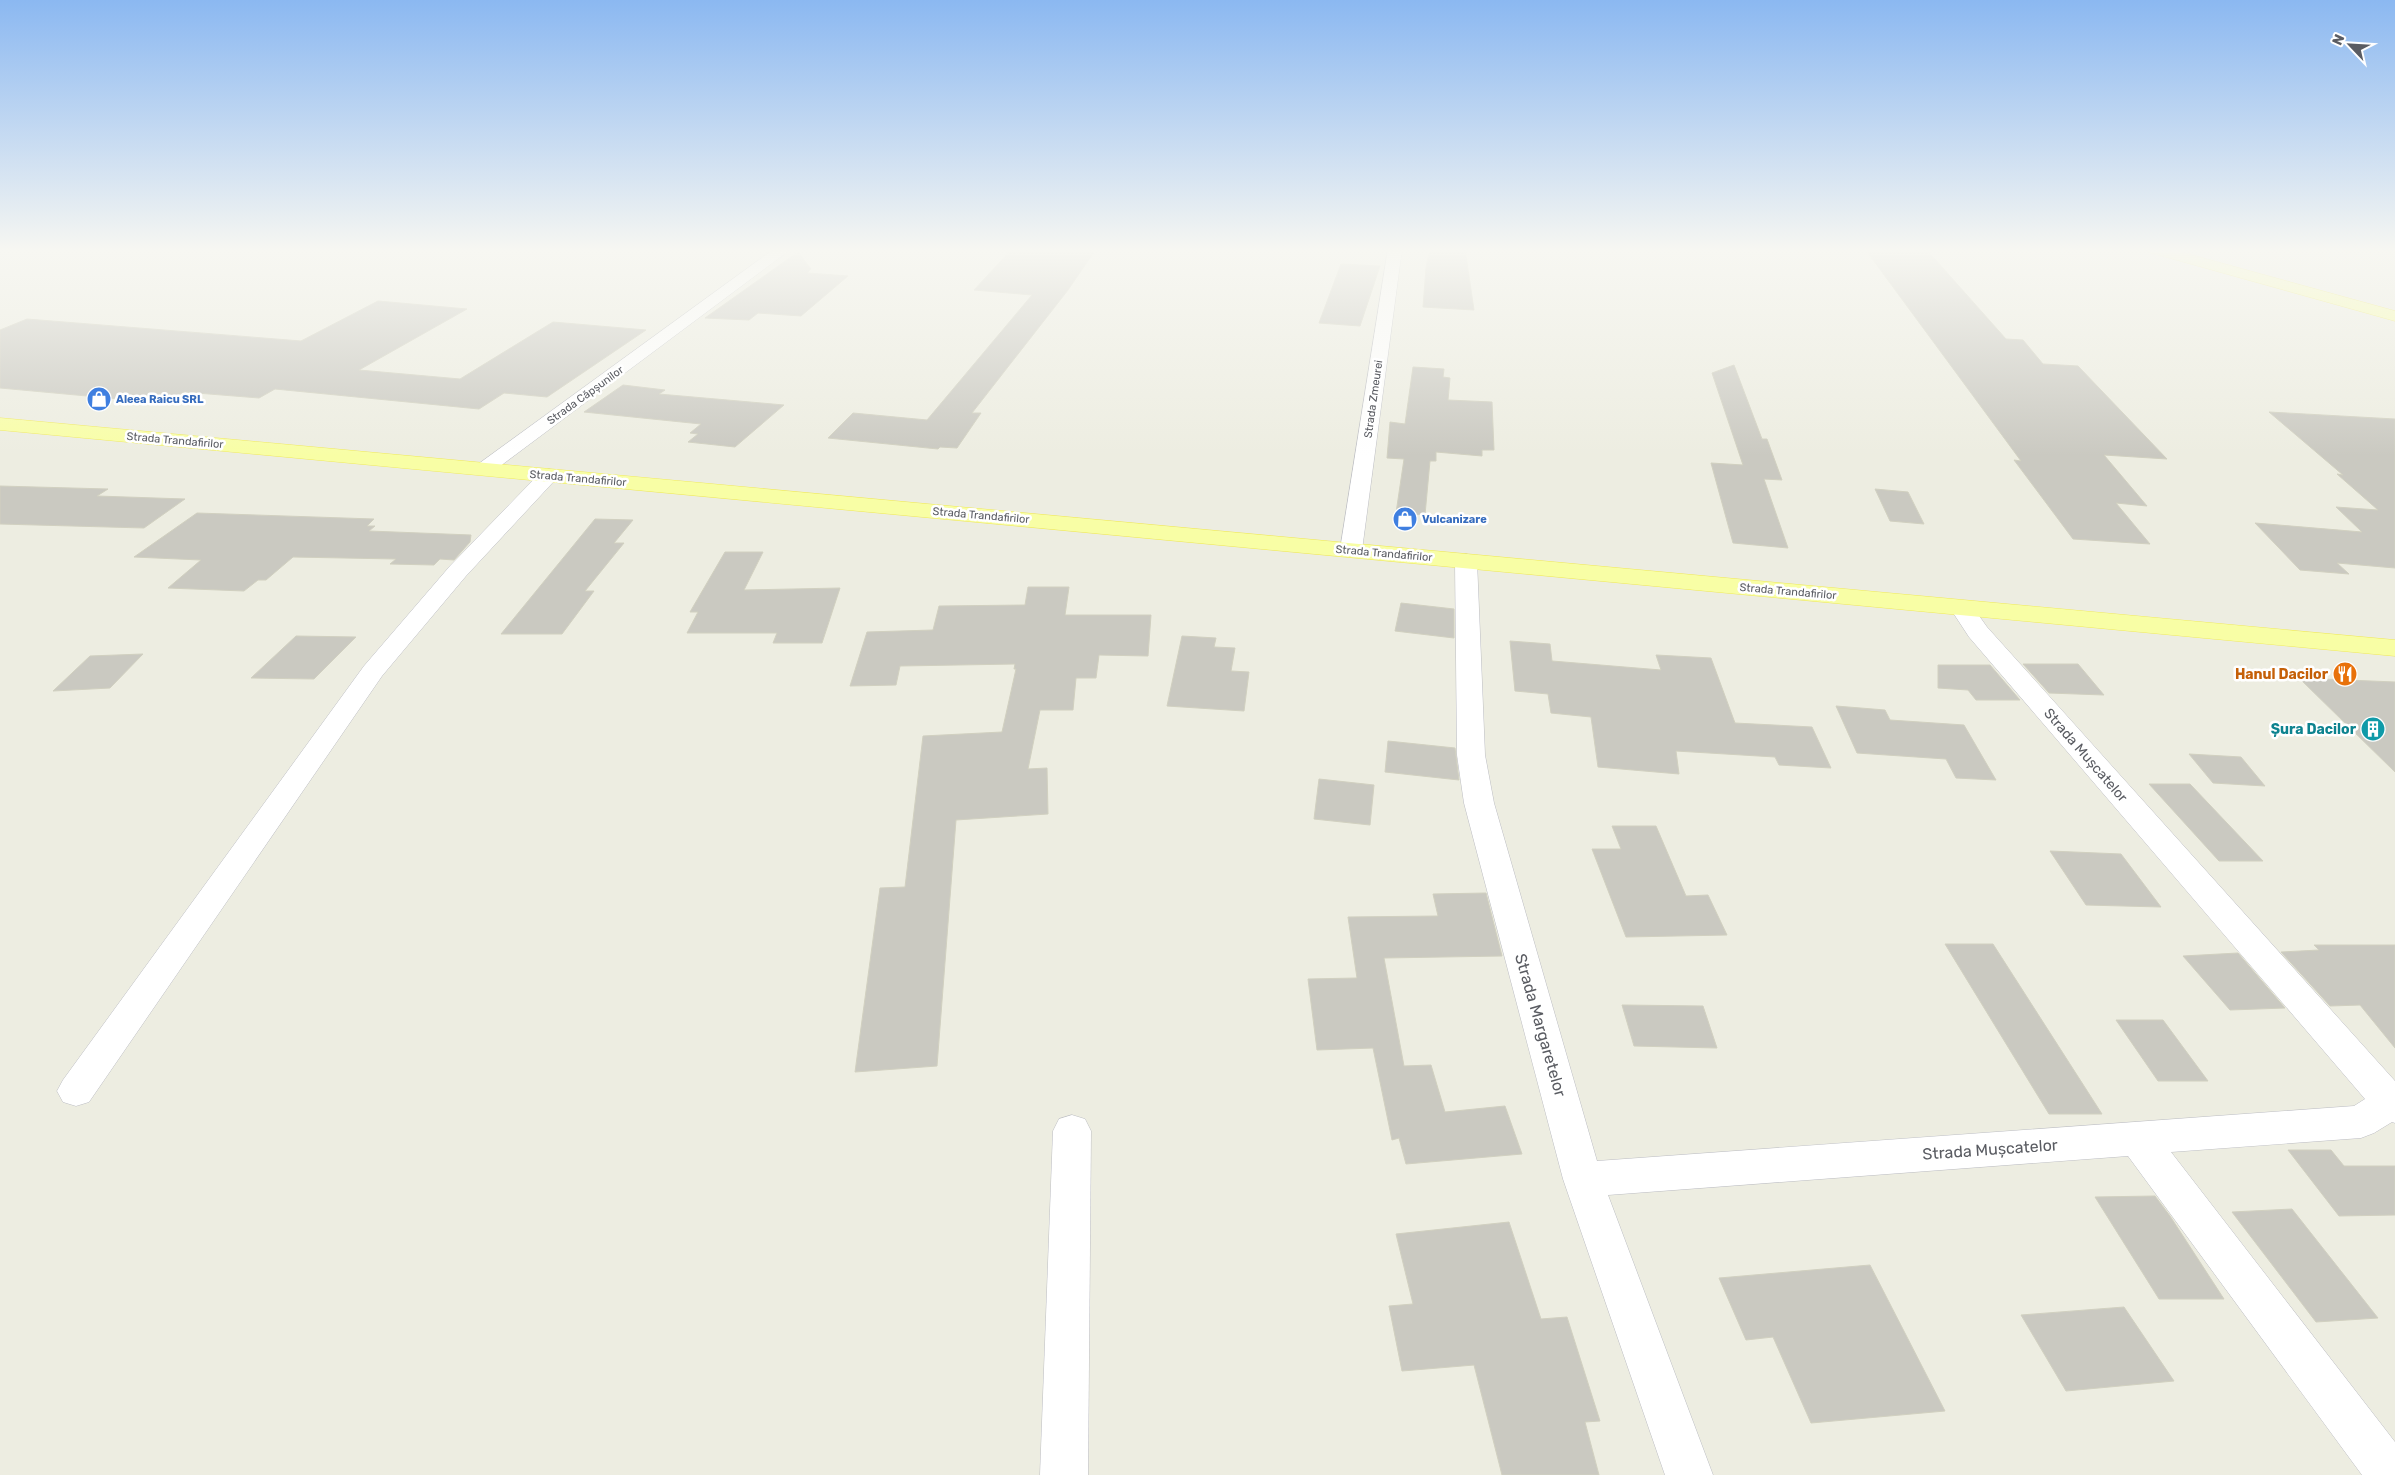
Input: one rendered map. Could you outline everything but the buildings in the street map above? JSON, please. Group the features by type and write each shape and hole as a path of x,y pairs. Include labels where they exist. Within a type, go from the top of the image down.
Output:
{"main road":[{"name":"Strada Trandafirilor","path":"0,424 2395,648"}],"street":[{"name":"Strada Căpșunilor","path":"484,469 690,318"},
{"name":"Strada Zmeurei","path":"1351,550 1385,318"},
{"path":"76,1091 373,671 425,607 493,531 549,476"},
{"name":"Strada Margaretelor","path":"1466,561 1471,754 1479,803 1583,1179 1689,1475"},
{"name":"Strada Mușcatelor","path":"1583,1179 2361,1122 2393,1104 1978,632 1962,608"},
{"path":"1064,1475 1072,1131"},
{"path":"2137,1138 2391,1475"}],"place":[{"name":"Aleea Raicu SRL","path":"99,399"},
{"name":"Vulcanizare","path":"1405,519"},
{"name":"Hanul Dacilor","path":"2345,674"},
{"name":"Șura Dacilor","path":"2373,729"}]}
